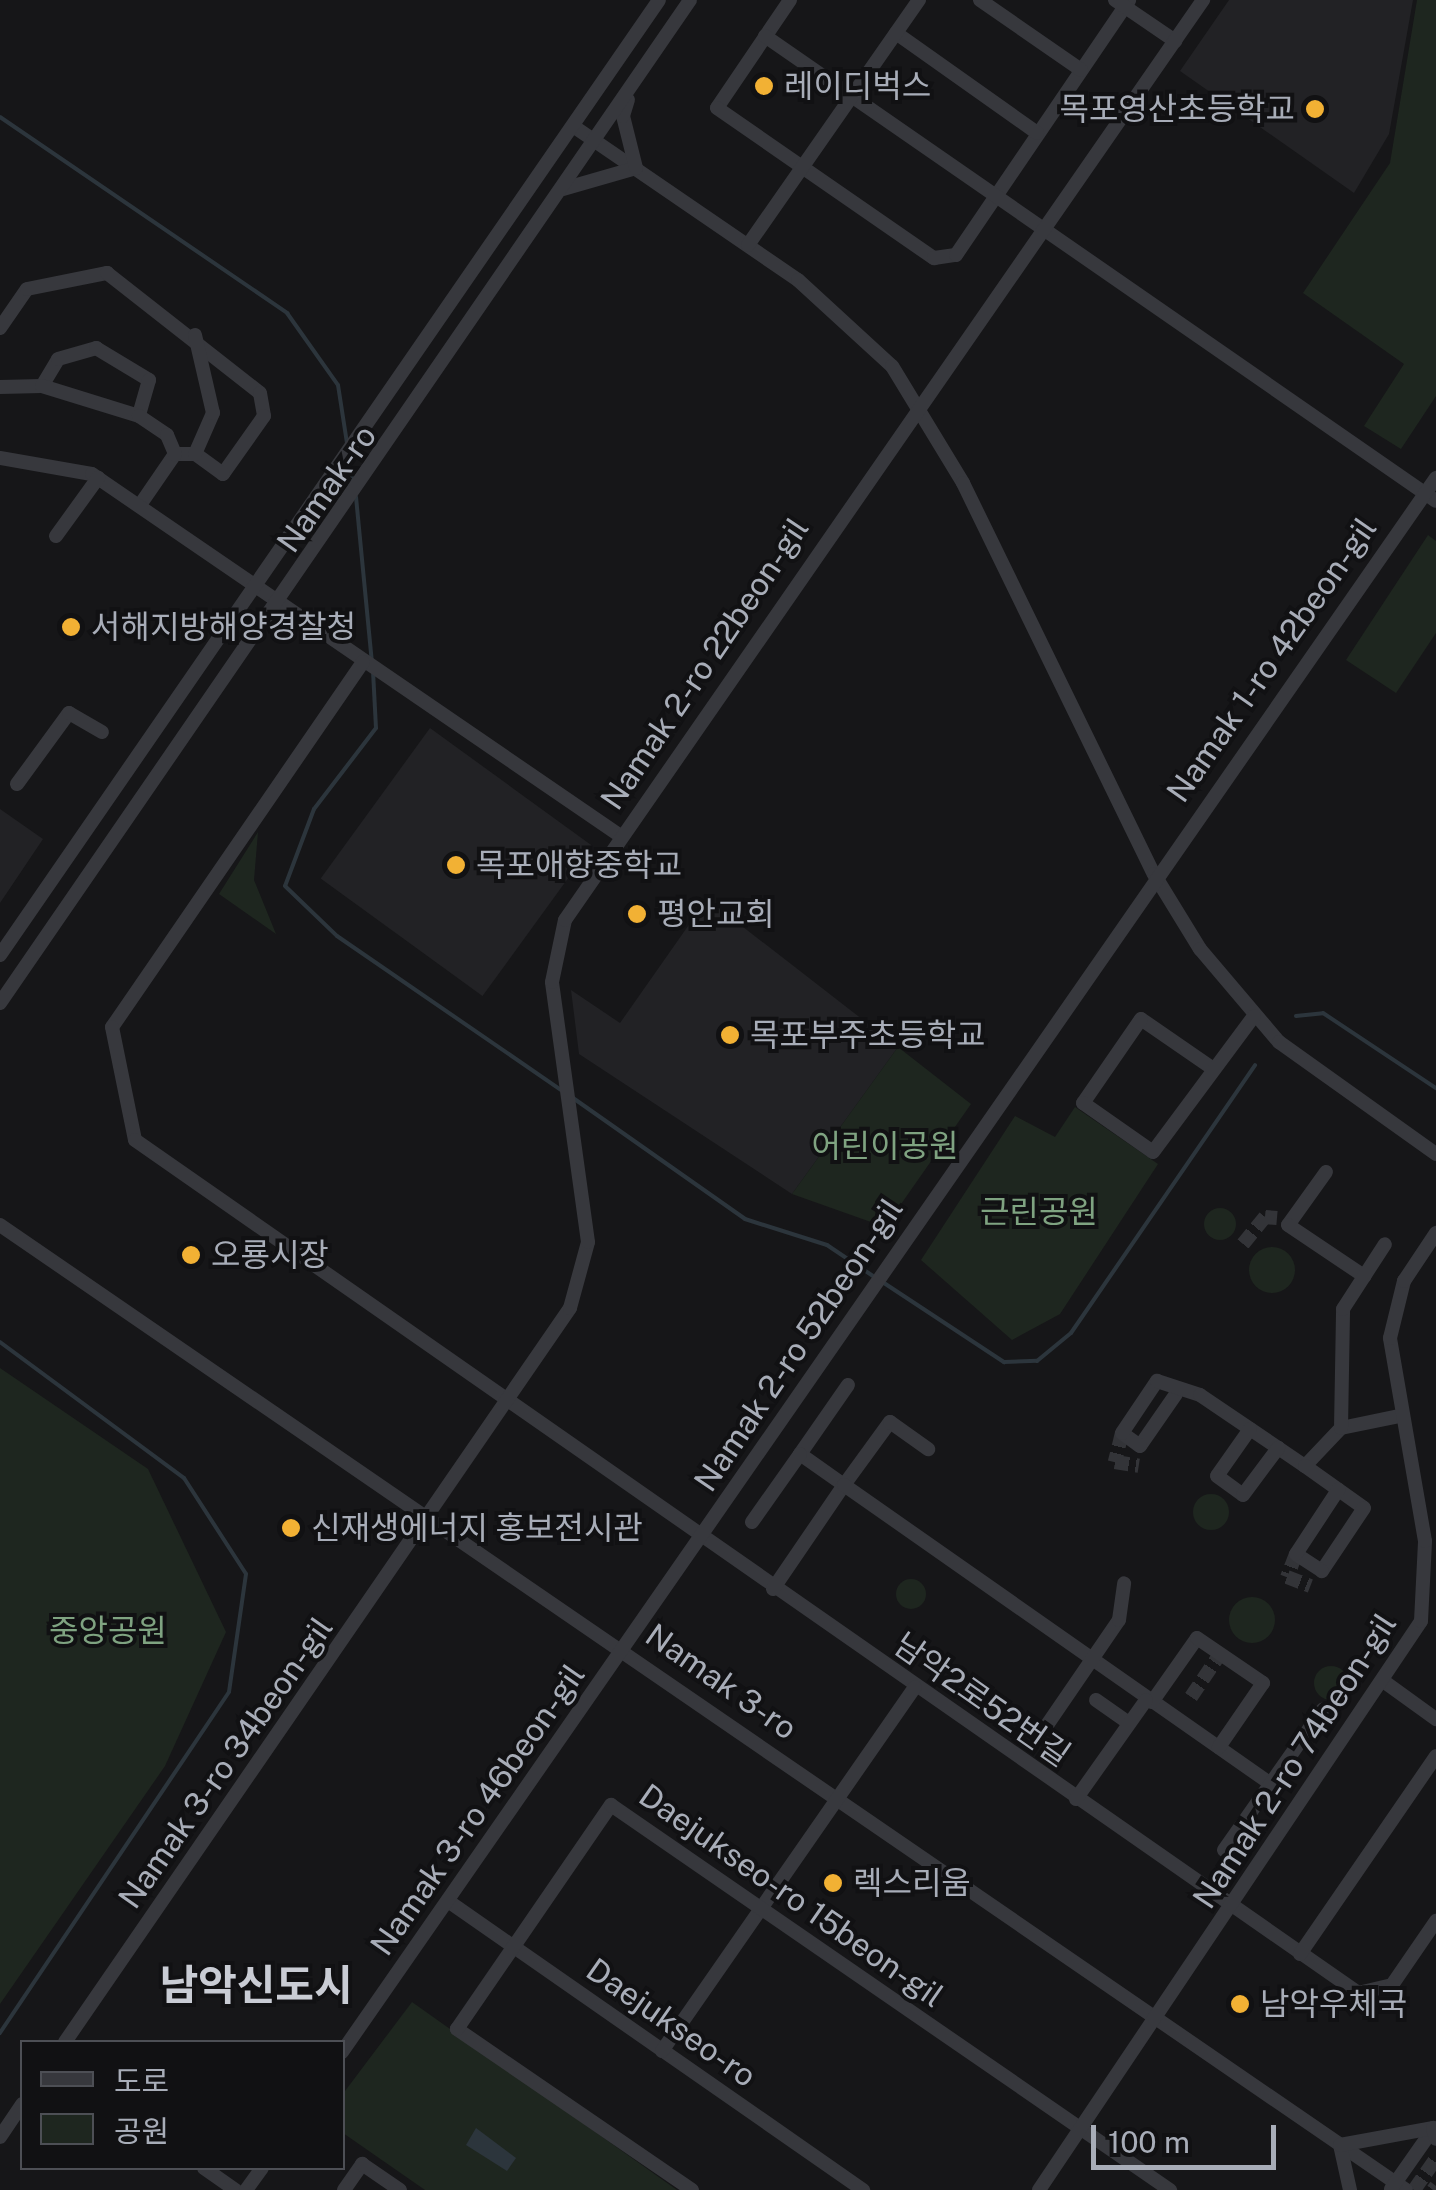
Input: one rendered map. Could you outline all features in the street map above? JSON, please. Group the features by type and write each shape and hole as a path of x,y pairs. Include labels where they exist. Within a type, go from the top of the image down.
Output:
{"street":[{"name":"Namak-ro","path":"0,955 334,477 659,0"},
{"name":"Namak-ro","path":"0,1003 374,470 690,0"},
{"path":"790,0 717,108 934,258 956,254 1123,2 1175,41"},
{"path":"748,245 918,0"},
{"path":"980,0 1081,70"},
{"name":"Namak 2-ro 22beon-gil","path":"432,1515 562,1323 587,1262 558,1031 558,936 622,836 1202,0"},
{"path":"896,33 1037,133"},
{"path":"766,36 995,194 1043,232 1430,497"},
{"path":"634,82 622,116 636,168"},
{"path":"573,126 748,245 860,333 921,406 1154,874 1254,1016 1302,1062 1436,1154"},
{"path":"562,189 636,168"},
{"path":"0,328 27,289 107,273 194,335 260,393 264,416 223,474 194,454 175,454"},
{"path":"194,335 212,413 194,454"},
{"path":"42,386 58,359 96,348 149,380 139,416"},
{"path":"0,387 42,386 139,416 168,436 175,454"},
{"path":"140,505 175,454"},
{"path":"0,458 53,460 98,478 622,836"},
{"path":"56,536 98,478"},
{"name":"Namak 1-ro 42beon-gil","path":"1154,874 1430,497 1436,478"},
{"name":"남악2로52번길","path":"366,664 116,1017 110,1036 127,1125 144,1148 1358,1993 1392,1985 1436,1920"},
{"path":"17,784 69,713 102,732"},
{"name":"Namak 2-ro 52beon-gil","path":"625,1649 1154,874"},
{"path":"1212,1068 1141,1019 1083,1103 1154,1152 1212,1068 1254,1016"},
{"path":"1326,1172 1282,1222 1364,1276"},
{"name":"Namak 3-ro","path":"0,1225 432,1515 1397,2188"},
{"name":"Namak 2-ro 74beon-gil","path":"1038,2190 1386,1684 1421,1621 1428,1582 1399,1416 1390,1338 1404,1281 1436,1232"},
{"path":"1341,1428 1344,1308 1385,1244"},
{"path":"752,1522 848,1385"},
{"path":"1176,1394 1200,1395 1305,1466 1364,1508 1322,1571 1296,1554 1338,1490"},
{"path":"1305,1466 1341,1428 1399,1416"},
{"path":"774,1589 890,1422 928,1449"},
{"path":"1250,1429 1217,1476 1244,1495 1278,1448"},
{"path":"800,1454 1002,1603 1094,1655 1149,1701 1271,1784"},
{"name":"Namak 3-ro 34beon-gil","path":"66,2040 432,1515"},
{"path":"1045,1728 1119,1620 1124,1583"},
{"path":"1076,1799 1129,1723 1197,1638 1263,1684 1220,1747"},
{"name":"Namak 3-ro 46beon-gil","path":"345,2048 625,1649"},
{"path":"1386,1684 1436,1719"},
{"path":"662,2051 915,1688"},
{"path":"1096,1700 1129,1723"},
{"path":"1224,1850 1323,1709"},
{"path":"1300,1954 1436,1756"},
{"name":"Daejukseo-ro 15beon-gil","path":"513,1947 612,1806 1170,2190"},
{"name":"Daejukseo-ro","path":"448,1901 863,2190"},
{"path":"513,1947 457,2029 692,2190"},
{"path":"0,2138 20,2107"},
{"path":"1350,2190 1340,2145 1435,2130"},
{"path":"1397,2188 1435,2130"},
{"path":"344,2190 362,2164 400,2190"},
{"path":"207,2170 236,2190"}],"shaded area":[{"name":"목포영산초등학교","path":"1229,0 1413,0 1389,134 1354,193 1180,71"},
{"name":"목포애향중학교","path":"430,728 592,846 482,996 321,878"},
{"path":"0,809 43,839 0,903"},
{"name":"목포부주초등학교","path":"707,899 898,1047 792,1194 579,1054 571,990 620,1023"},
{"path":"476,2128 516,2158 507,2171 466,2145"}],"green space":[{"path":"1417,0 1436,0 1436,396 1401,449 1364,426 1404,364 1303,293 1390,163"},
{"path":"1428,535 1436,541 1436,633 1396,693 1346,660"},
{"path":"258,832 254,880 276,934 219,894"},
{"name":"어린이공원","path":"898,1047 971,1104 885,1227 792,1194"},
{"name":"근린공원","path":"1075,1107 1158,1164 1060,1314 1012,1340 921,1260 1015,1116 1055,1137"},
{"path":"1220,1208 1231,1213 1236,1224 1231,1235 1220,1240 1209,1235 1204,1224 1209,1213"},
{"path":"1272,1247 1288,1254 1295,1270 1288,1286 1272,1293 1256,1286 1249,1270 1256,1254"},
{"name":"중앙공원","path":"0,1368 148,1469 226,1632 165,1766 0,2004"},
{"path":"1211,1494 1224,1499 1229,1512 1224,1525 1211,1530 1198,1525 1193,1512 1198,1499"},
{"path":"911,1579 921,1584 926,1594 921,1604 911,1609 901,1604 896,1594 901,1584"},
{"path":"1252,1597 1268,1604 1275,1620 1268,1636 1252,1643 1236,1636 1229,1620 1236,1604"},
{"path":"1331,1666 1343,1671 1348,1683 1343,1695 1331,1700 1319,1695 1314,1683 1319,1671"},
{"path":"412,2002 677,2190 425,2190 345,2134 345,2091"}],"waterway":[{"path":"0,117 287,313 338,385 347,443"},
{"path":"349,458 353,483"},
{"path":"356,497 372,662"},
{"path":"373,671 376,728 314,809 285,886 337,936 561,1090"},
{"path":"1296,1016 1323,1013 1436,1088"},
{"path":"884,1283 1004,1362 1037,1361 1071,1333 1255,1065"},
{"path":"573,1098 745,1219 827,1245 876,1278"},
{"path":"0,1342 184,1478 246,1574 229,1692 0,2033"}],"tunnel":[{"path":"1243,1244 1265,1217 1277,1218"},
{"path":"1122,1433 1115,1462 1139,1466"},
{"path":"1296,1554 1287,1577 1310,1586"},
{"path":"1191,1697 1220,1654"},
{"path":"1414,2190 1436,2159"},
{"path":"1433,2190 1436,2186"}],"place":[{"name":"레이디벅스","path":"764,86"},
{"name":"목포영산초등학교","path":"1315,109"},
{"name":"서해지방해양경찰청","path":"71,627"},
{"name":"목포애향중학교","path":"456,865"},
{"name":"평안교회","path":"637,914"},
{"name":"목포부주초등학교","path":"730,1035"},
{"name":"오룡시장","path":"191,1255"},
{"name":"신재생에너지 홍보전시관","path":"291,1528"},
{"name":"렉스리움","path":"833,1883"},
{"name":"남악우체국","path":"1240,2004"}],"district":[{"name":"남악신도시","path":"256,1985"}]}
